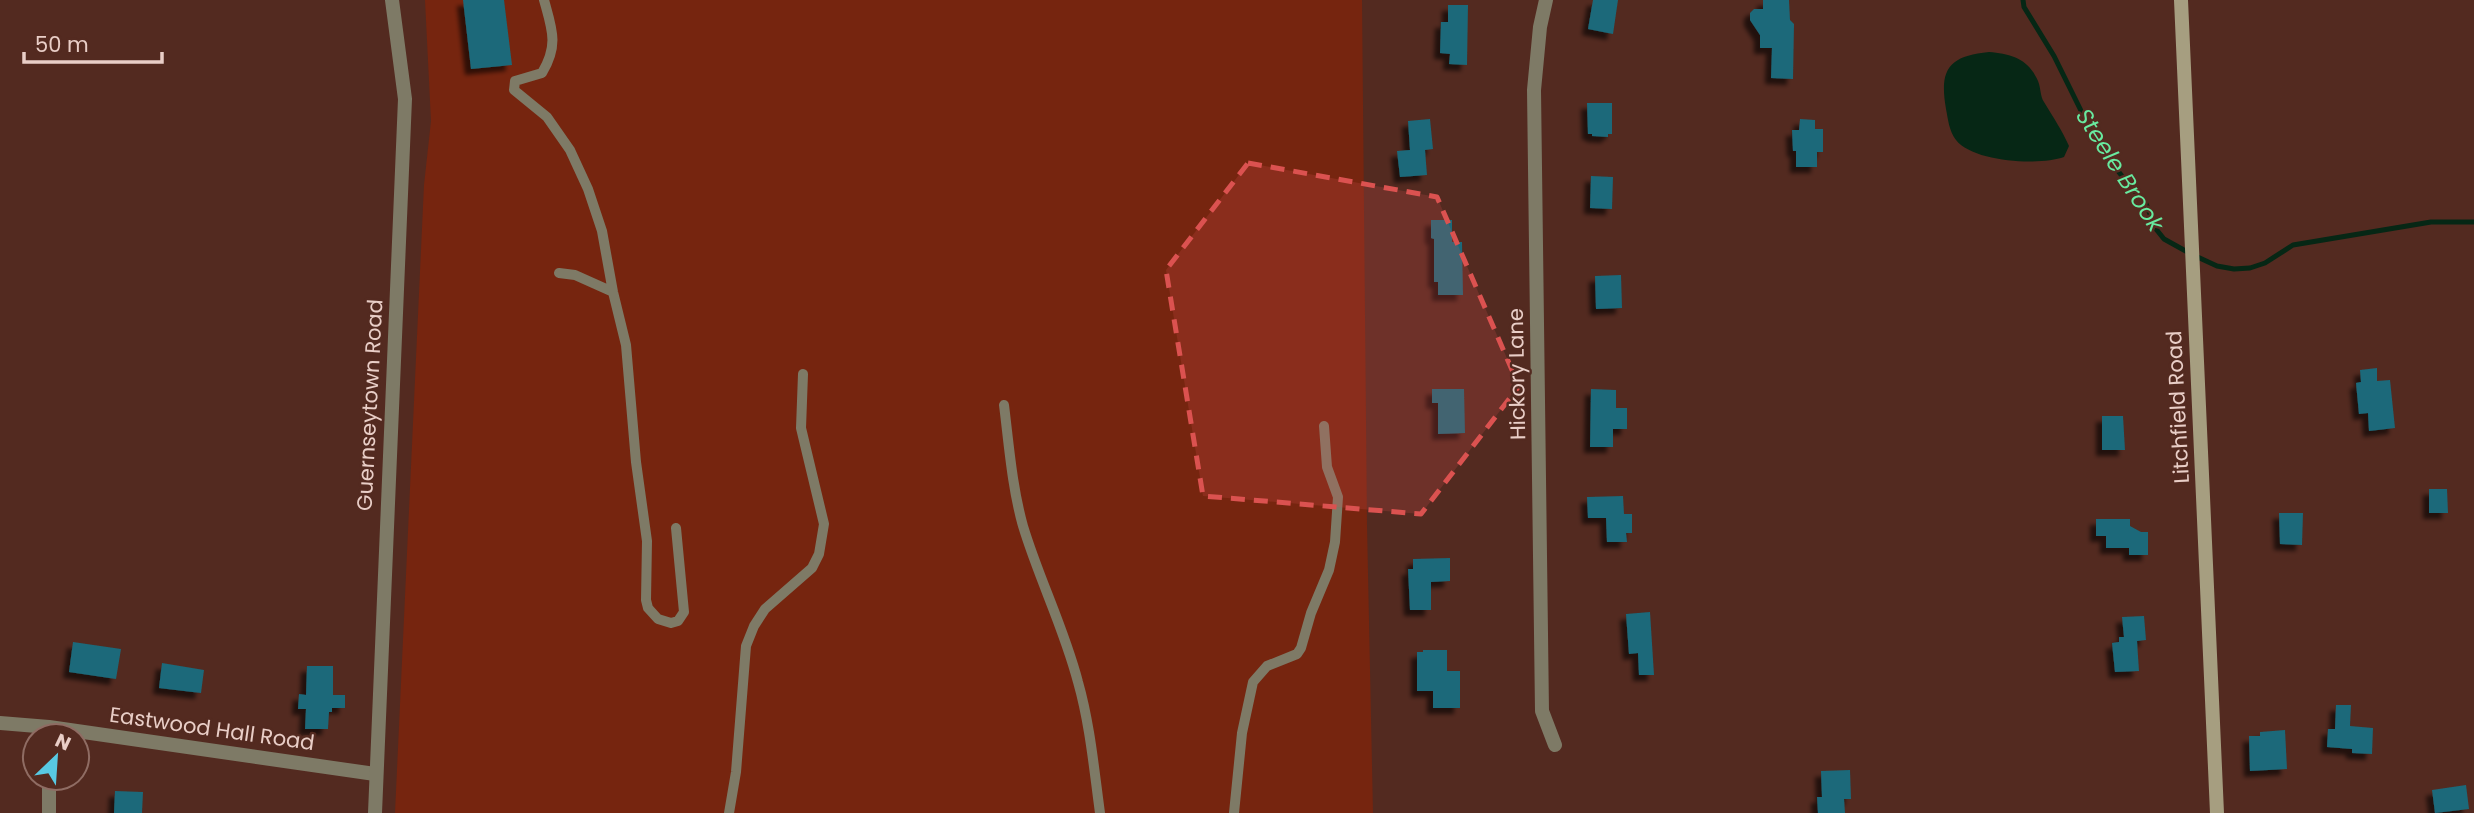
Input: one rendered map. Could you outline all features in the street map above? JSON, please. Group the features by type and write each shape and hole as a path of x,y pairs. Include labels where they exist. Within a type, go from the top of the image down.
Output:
{"main road":[{"name":"Litchfield Road","path":"2181,0 2217,813"}],"street":[{"name":"Guernseytown Road","path":"375,813 405,99 392,0"},
{"name":"Hickory Lane","path":"1546,0 1540,27 1534,90 1541,698 1542,711 1555,745"},
{"name":"Eastwood Hall Road","path":"0,723 21,727"},
{"name":"Eastwood Hall Road","path":"91,737 375,774"},
{"path":"49,792 49,813"}],"lane":[{"path":"544,0 554,42 552,54 542,73 515,81 514,90 547,117 570,150 580,169 602,231 626,345 636,462 647,541 646,600 657,619 671,623 678,621 684,612 676,528"},
{"path":"559,273 575,275 613,292"},
{"path":"729,813 736,772 746,646 765,609 812,568 819,554 822,538 824,524 801,428 803,374"},
{"path":"1004,405 1014,484 1023,526 1079,682 1100,813"},
{"path":"1234,813 1242,733 1253,682 1267,666 1297,654 1301,648 1333,551 1338,497 1327,467 1324,426"}],"highlighted area":[{"path":"1248,163 1437,197 1519,386 1421,514 1203,496 1166,270"}],"shaded area":[{"path":"425,0 1362,0 1367,525 1373,813 395,813 424,185 431,121"},
{"path":"1989,52 2018,59 2034,73 2043,100 2069,146 2064,157 2039,161 2007,160 1977,153 1956,140 1950,129 1946,109 1946,74 1956,61"}],"building":[{"path":"463,0 504,0 512,65 471,69"},
{"path":"1593,0 1618,0 1613,34 1588,29"},
{"path":"1763,0 1789,0 1790,20 1794,24 1793,79 1771,78 1772,48 1760,48 1760,35 1750,20 1750,13 1754,9 1763,9"},
{"path":"1448,5 1468,5 1467,65 1449,64 1450,54 1440,53 1441,22 1448,22"},
{"path":"1587,103 1612,103 1612,134 1608,134 1608,137 1588,134"},
{"path":"1430,119 1433,149 1425,150 1427,175 1400,177 1397,151 1410,150 1408,121"},
{"path":"1800,119 1815,120 1815,129 1823,129 1823,152 1817,152 1817,167 1796,167 1792,130 1799,130"},
{"path":"1591,176 1613,177 1612,209 1590,208"},
{"path":"1431,220 1452,220 1452,242 1462,242 1463,295 1438,295 1438,282 1434,282"},
{"path":"1621,275 1622,308 1596,309 1595,276"},
{"path":"2377,368 2377,381 2390,380 2395,428 2369,431 2368,413 2359,414 2356,383 2361,382 2360,370"},
{"path":"1432,389 1464,389 1465,433 1438,434 1438,403 1432,403"},
{"path":"1591,389 1616,390 1616,408 1627,408 1627,429 1613,429 1613,447 1590,447"},
{"path":"2102,416 2123,416 2125,450 2102,450"},
{"path":"2429,489 2447,489 2448,513 2429,513"},
{"path":"1623,496 1624,514 1632,514 1632,533 1626,533 1627,542 1607,542 1606,518 1588,518 1587,497"},
{"path":"2279,513 2303,513 2302,545 2280,544"},
{"path":"2096,519 2130,519 2130,526 2141,532 2148,532 2148,555 2129,555 2129,548 2106,548 2106,536 2096,536"},
{"path":"1450,558 1450,581 1431,582 1431,610 1410,610 1408,569 1413,569 1413,559"},
{"path":"1650,612 1654,675 1639,675 1638,653 1629,654 1626,614"},
{"path":"2144,616 2146,640 2137,641 2139,671 2115,672 2112,643 2119,642 2119,637 2124,637 2122,617"},
{"path":"73,642 121,649 116,679 69,672"},
{"path":"1447,650 1447,671 1460,671 1460,708 1433,708 1433,691 1417,691 1417,652"},
{"path":"162,663 204,670 201,693 159,688"},
{"path":"307,666 333,666 333,695 345,695 345,708 332,708 332,712 329,712 328,729 305,729 306,709 298,709 299,694 306,695"},
{"path":"2336,705 2351,705 2350,726 2373,728 2372,754 2327,747 2328,729 2335,729"},
{"path":"2285,730 2287,769 2250,771 2249,736 2260,736 2260,732"},
{"path":"1850,770 1851,799 1844,799 1845,813 1818,813 1817,797 1822,797 1821,771"},
{"path":"2466,785 2469,809 2435,813 2432,790"},
{"path":"115,791 143,792 142,813 114,813"}],"waterway":[{"name":"Steele Brook","path":"2023,0 2024,7 2054,56 2095,139 2134,191 2144,199 2156,229 2164,239 2191,254 2217,266 2250,268 2265,263 2293,245 2431,222 2474,222"}]}
